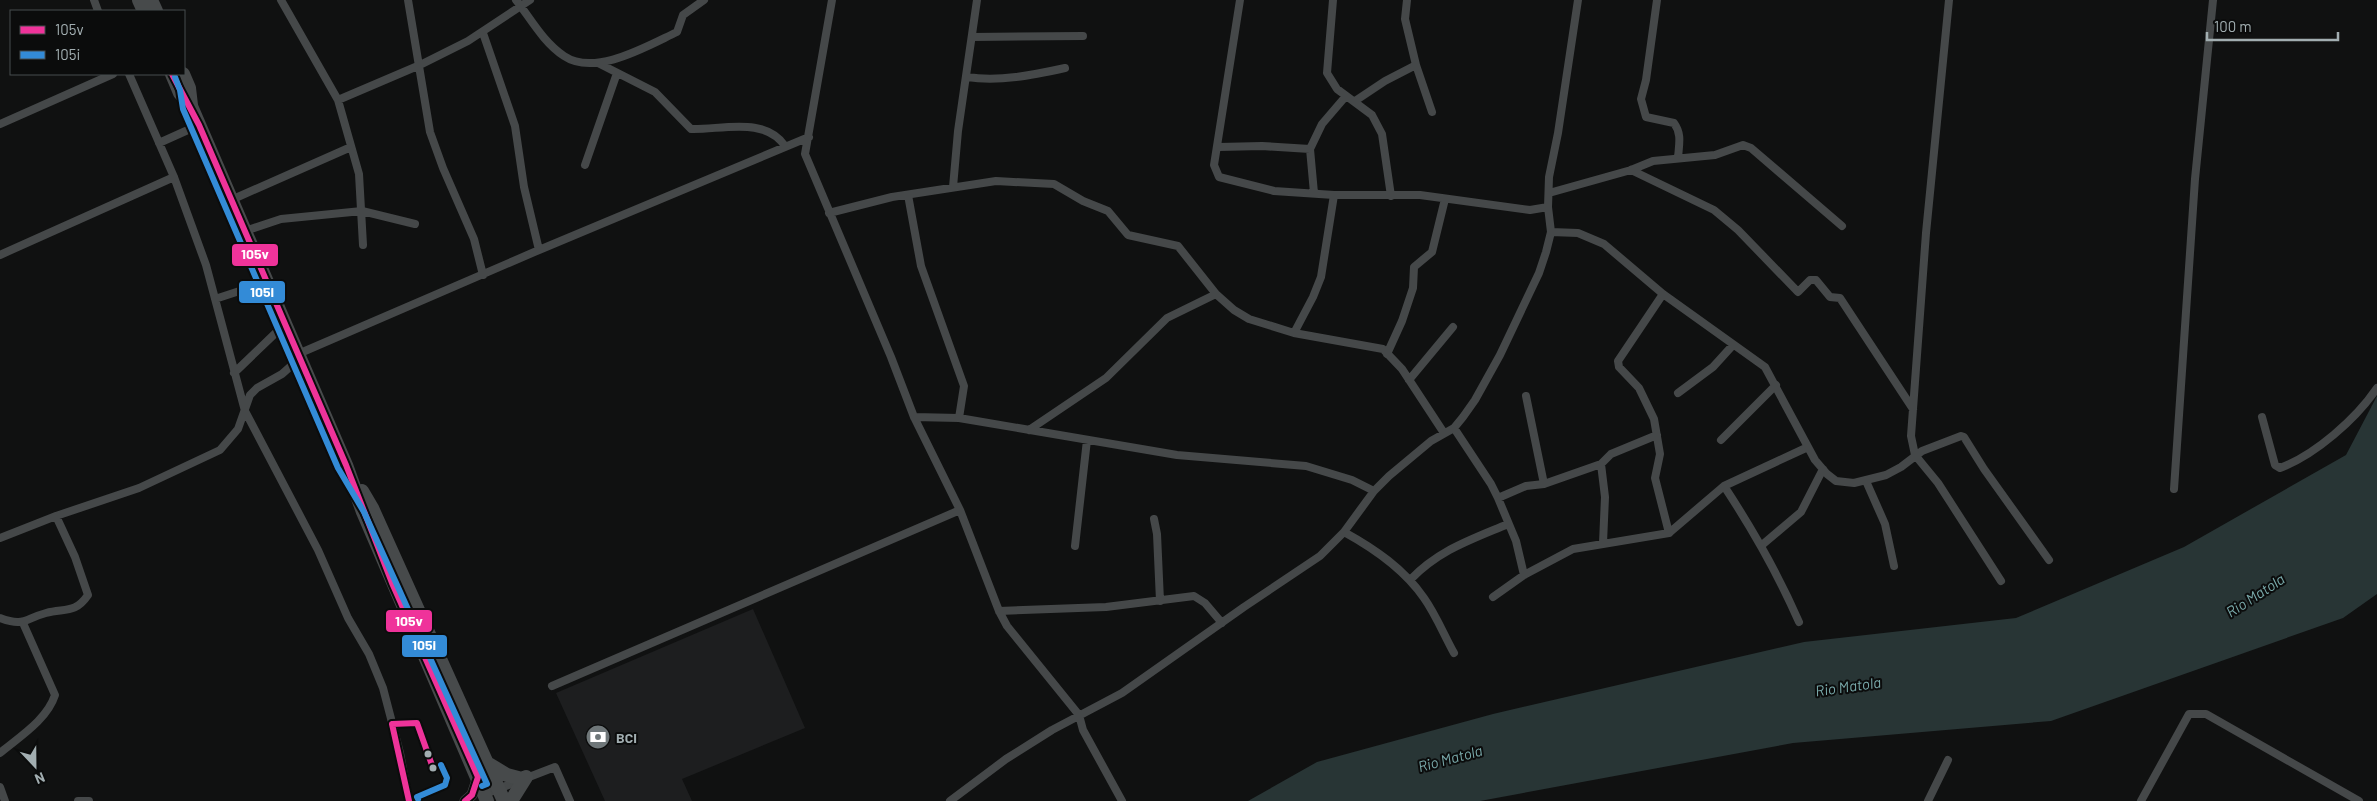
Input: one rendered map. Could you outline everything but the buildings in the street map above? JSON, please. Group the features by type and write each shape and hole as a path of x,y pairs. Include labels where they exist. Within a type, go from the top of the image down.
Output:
{"highway":[{"path":"172,75 180,93 191,106"},
{"path":"183,75 189,88 191,106 346,465 362,512 486,798"},
{"path":"346,465 372,508 501,795"},
{"path":"487,763 507,774 524,778 511,801"}],"street":[{"path":"281,0 338,100 359,174 363,245"},
{"path":"408,0 430,132 443,168 474,239 483,275"},
{"path":"338,100 420,65 483,33 519,3 530,0"},
{"path":"519,3 541,34 564,56 586,65 621,57 677,32 683,15 704,0"},
{"path":"832,0 805,154 914,416 960,510 999,611 1007,626 1079,715 1084,730 1122,801"},
{"path":"953,187 958,131 977,0"},
{"path":"1240,0 1219,147 1214,166 1219,177 1256,188 1334,195 1420,196 1530,210 1548,207"},
{"path":"1333,0 1327,73 1331,82 1346,96 1372,115 1382,134 1391,196"},
{"path":"1407,0 1405,19 1416,66 1432,112"},
{"path":"950,801 1006,759 1079,715 1122,693 1320,556 1344,532 1374,491 1389,476 1431,441 1454,428 1475,400 1500,355 1539,273 1551,232 1548,207 1549,177 1558,133 1578,0"},
{"path":"1658,0 1646,80 1641,99 1646,117 1674,123 1678,128 1680,135 1678,158"},
{"path":"1949,0 1926,233 1911,436 1916,455 1938,484 2001,581"},
{"path":"2174,489 2194,179 2213,0"},
{"path":"483,33 514,126 524,187 539,250"},
{"path":"972,37 1083,36"},
{"path":"598,63 655,92 691,129 739,126 772,132 784,146"},
{"path":"1355,101 1385,80 1416,66"},
{"path":"967,77 980,79 1017,77 1065,68"},
{"path":"585,165 617,73"},
{"path":"0,124 111,75"},
{"path":"129,75 174,177 206,265 214,299 226,334 234,373 246,411 318,550 348,618 369,654 382,688 394,730 409,801"},
{"path":"1314,193 1310,149 1322,124 1346,96"},
{"path":"159,143 199,125"},
{"path":"0,538 56,516 139,488 220,450 238,430 250,395 257,388 282,374 291,366 298,354 539,250 809,137"},
{"path":"1549,193 1631,170 1653,161 1715,154 1743,144 1751,148 1842,226"},
{"path":"231,200 351,146"},
{"path":"1219,147 1262,146 1310,149"},
{"path":"1631,170 1714,210 1738,230 1798,292 1810,280 1816,280 1830,297 1840,298 1913,409"},
{"path":"0,255 174,177"},
{"path":"829,213 908,195 996,181 1054,184 1083,201 1108,211 1128,235 1178,246 1216,294 1234,310 1249,319 1294,333 1383,349 1409,380 1444,432"},
{"path":"908,195 921,266 964,386 959,418"},
{"path":"1294,333 1321,277 1326,259 1334,195"},
{"path":"1387,354 1402,321 1413,288 1414,268 1432,252 1445,199"},
{"path":"245,231 281,219 362,211 415,224"},
{"path":"1551,232 1578,233 1604,244 1663,294 1732,345 1755,358 1765,367 1776,385 1808,448 1823,469 1831,477 1842,483 1866,481 1901,467 1916,455 1961,436 1967,439 1984,469 2049,560"},
{"path":"214,299 267,282"},
{"path":"1029,430 1106,378 1167,318 1216,294"},
{"path":"1663,294 1618,361 1620,367 1639,388 1654,419 1660,454 1655,478 1669,533"},
{"path":"234,373 285,324"},
{"path":"1409,380 1453,327"},
{"path":"1678,393 1713,366 1732,345"},
{"path":"1721,440 1776,385"},
{"path":"2262,417 2275,465 2280,468 2302,458 2333,435 2377,388"},
{"path":"1526,396 1544,484"},
{"path":"914,416 959,418 1177,455 1306,466 1352,480 1374,491"},
{"path":"1454,428 1491,484 1498,498 1516,541 1524,575"},
{"path":"1498,498 1526,486 1544,484 1601,464 1611,454 1657,435"},
{"path":"1075,546 1087,440"},
{"path":"1492,596 1524,575 1573,549 1669,533 1724,486 1808,448"},
{"path":"1601,464 1605,496 1603,543"},
{"path":"1762,546 1801,512 1823,469"},
{"path":"1866,481 1885,524 1894,566"},
{"path":"1724,486 1780,578 1799,622"},
{"path":"552,686 960,510"},
{"path":"0,618 11,622 23,623 47,613 74,609 82,604 88,595 56,516"},
{"path":"1154,519 1157,534 1160,601"},
{"path":"1410,580 1424,566 1450,548 1508,524"},
{"path":"1344,532 1394,565 1410,580 1424,599 1454,653"},
{"path":"999,611 1106,607 1194,596 1205,603 1222,623"},
{"path":"0,753 52,706 55,696 23,623"},
{"path":"2141,801 2189,714 2206,714 2359,801"},
{"path":"1928,801 1948,760"},
{"path":"486,798 501,795 524,778 555,767 570,801"},
{"path":"465,801 472,796 478,776"},
{"path":"0,787 5,801"},
{"path":"78,801 89,801"}],"shaded area":[{"path":"753,609 805,728 682,779 692,801 605,801 556,693"}],"water":[{"name":"Rio Matola","path":"2377,396 2377,594 2343,618 2051,721 1793,743 1480,801 1248,801 1317,762 1493,714 1804,642 2016,618 2184,547 2346,455"}],"transit line":[{"name":"105v","path":"173,75 199,125 346,465 392,583 478,777 472,795 465,801"},
{"name":"105i","path":"175,77 180,90 183,109 338,468 364,512 487,784 482,786"},
{"name":"105v","path":"409,801 392,724 417,723 433,768"},
{"name":"105i","path":"418,799 417,797 445,785 447,778 441,765"}],"place":[{"name":"BCI","path":"598,737"}]}
